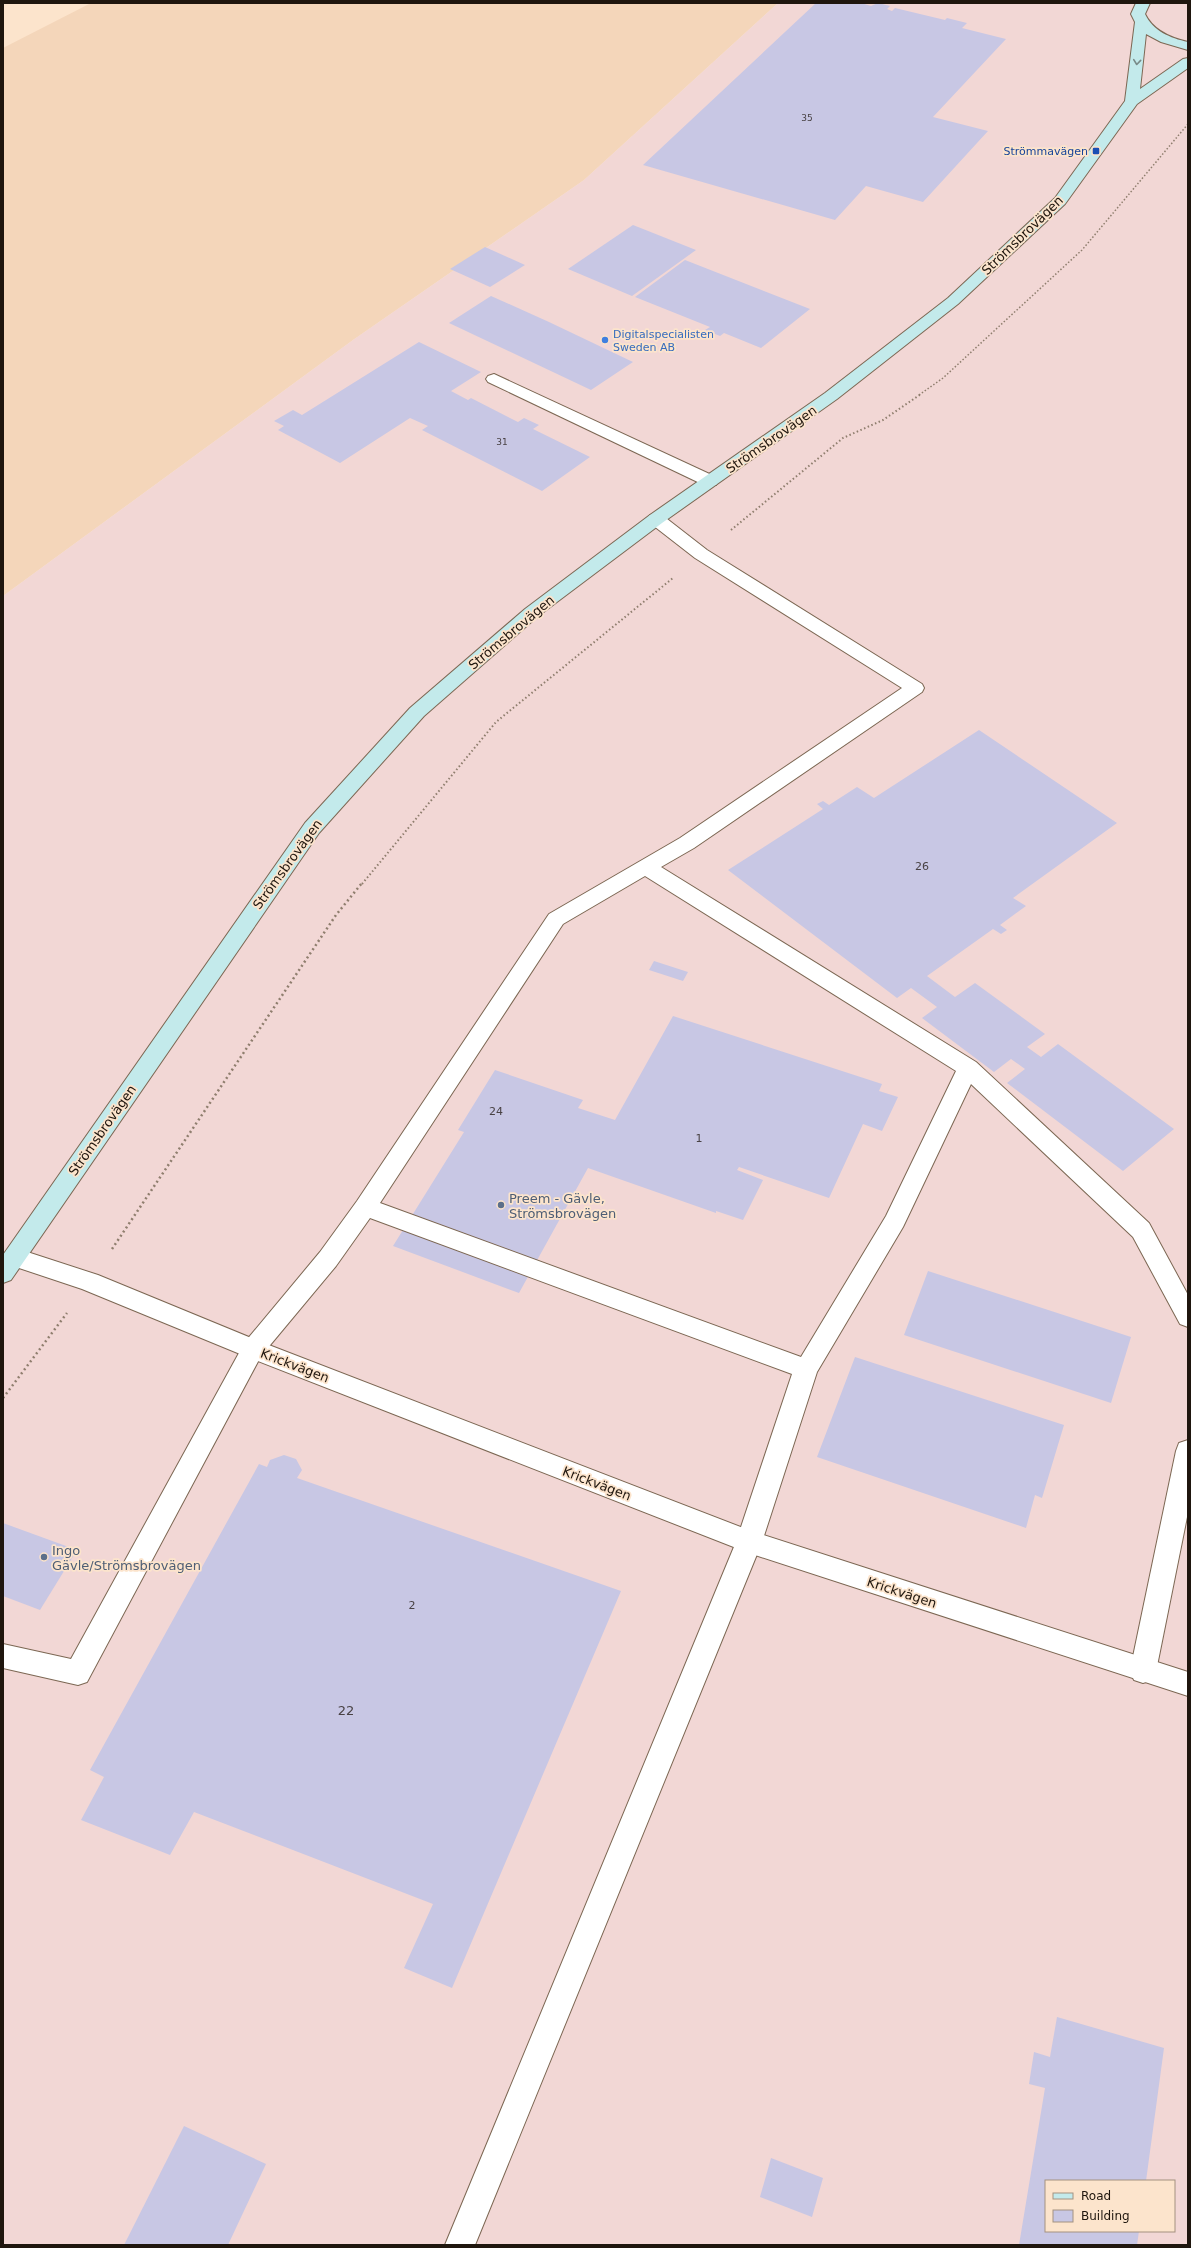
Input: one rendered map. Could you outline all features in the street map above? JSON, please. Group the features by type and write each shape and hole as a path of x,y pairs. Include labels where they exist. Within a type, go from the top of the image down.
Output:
{"main road":[{"name":"Strömsbrovägen","path":"1132,101 1141,23 1138,14 1143,3"},
{"path":"1141,23 1150,31 1163,38 1188,46"},
{"name":"Strömsbrovägen","path":"9,1265 312,828 417,712 531,613 656,519 831,396 953,300 1060,201 1132,101 1188,62"}],"street":[{"path":"494,379 710,481"},
{"path":"3,1656 78,1673 253,1349 328,1259 365,1207 556,919 688,843 915,688 702,554 656,519"},
{"path":"645,867 968,1068 1141,1230 1188,1318"},
{"path":"460,2245 749,1542 806,1369 895,1221 968,1068"},
{"path":"365,1207 806,1369"},
{"name":"Krickvägen","path":"9,1265 90,1282 253,1349 749,1542 1143,1671 1188,1684"},
{"path":"1143,1671 1188,1451"}],"path":[{"path":"3,1398 90,1282 336,915 496,722 843,438 883,420 943,378 1082,250 1188,124"}],"shaded area":[{"path":"91,3 778,3 584,180 353,340 3,596 3,48"},
{"path":"778,3 1188,3 1188,2245 3,2245 3,596 353,340 584,180"}],"building":[{"path":"816,3 861,3 871,6 878,3 890,6 887,9 892,11 895,8 945,20 947,18 967,23 962,28 1006,39 933,117 988,131 923,202 866,186 835,220 643,165"},
{"path":"633,225 696,250 632,296 568,269"},
{"path":"485,247 525,265 490,287 450,269"},
{"path":"685,260 810,309 761,348 724,333 720,336 705,330 710,327 635,297"},
{"path":"491,296 633,362 591,390 449,323"},
{"path":"419,342 481,372 451,391 468,400 471,398 518,422 524,418 539,425 533,429 590,457 542,491 422,430 428,426 410,418 340,463 278,430 284,426 274,421 293,410 302,415"},
{"path":"979,730 1117,823 1013,898 1026,906 1000,925 1007,930 1001,934 993,929 927,976 955,997 975,983 1045,1034 1027,1047 1041,1057 1058,1044 1174,1129 1123,1171 1007,1083 1025,1069 1011,1059 994,1072 922,1018 937,1007 911,988 897,998 728,870 823,809 817,804 823,801 829,805 857,787 874,798"},
{"path":"654,961 688,972 683,981 649,970"},
{"path":"673,1016 882,1084 879,1091 898,1097 882,1131 863,1124 829,1198 739,1167 737,1170 763,1180 743,1220 716,1211 716,1213 588,1168 519,1293 393,1246 464,1132 458,1130 495,1070 583,1100 578,1108 615,1120"},
{"path":"928,1271 1131,1337 1111,1403 904,1335"},
{"path":"855,1357 1064,1425 1042,1498 1035,1495 1026,1528 817,1457"},
{"path":"284,1455 296,1459 302,1470 297,1478 621,1591 452,1988 404,1968 433,1904 194,1812 170,1855 81,1820 104,1777 90,1770 259,1464 267,1467 270,1460"},
{"path":"3,1523 77,1550 40,1610 3,1596"},
{"path":"1057,2017 1164,2048 1146,2180 1045,2180 1045,2232 1139,2232 1137,2245 1019,2245 1045,2088 1029,2084 1034,2052 1050,2057"},
{"path":"184,2126 266,2164 228,2245 124,2245"},
{"path":"771,2158 823,2178 812,2217 760,2197"}],"place":[{"name":"Strömmavägen","path":"1096,151"},
{"name":"Digitalspecialisten Sweden AB","path":"605,340"},
{"name":"Preem - Gävle, Strömsbrovägen","path":"501,1205"},
{"name":"Ingo Gävle/Strömsbrovägen","path":"44,1557"}]}
